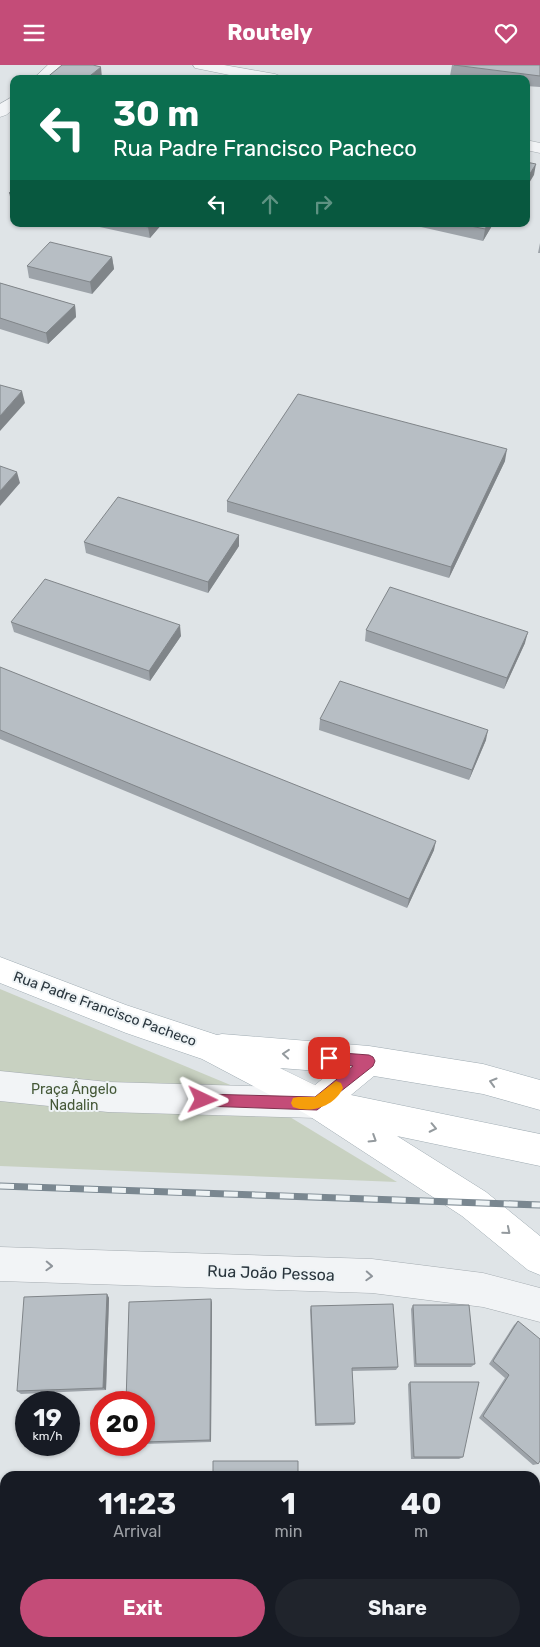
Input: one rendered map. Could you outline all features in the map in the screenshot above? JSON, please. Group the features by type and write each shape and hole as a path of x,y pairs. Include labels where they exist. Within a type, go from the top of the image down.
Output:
{"main road":[{"name":"Rua Padre Francisco Pacheco","path":"0,970 126,1019 210,1047 317,1103 474,1204 540,1258"},
{"name":"Rua Padre Francisco Pacheco","path":"210,1047 369,1061 482,1079 540,1095"},
{"path":"317,1103 369,1061"},
{"name":"Rua Padre Francisco Pacheco","path":"317,1103 540,1150"}],"street":[{"path":"45,75 56,65"},
{"path":"200,65 254,75"},
{"path":"0,112 10,104"},
{"path":"0,1086 108,1097 317,1103"},
{"name":"Rua João Pessoa","path":"0,1265 372,1276 483,1290 540,1305"}],"green space":[{"name":"Praça Ângelo Nadalin","path":"0,989 252,1094 397,1182 0,1166"}],"building":[{"path":"62,65 93,65 101,67 91,75 50,75"},
{"path":"454,65 540,65 540,76"},
{"path":"530,163 536,164 530,174"},
{"path":"50,242 112,257 90,282 27,266"},
{"path":"0,283 75,305 46,333 0,318"},
{"path":"0,385 22,391 0,416"},
{"path":"298,394 507,449 451,567 227,501"},
{"path":"0,466 17,472 0,491"},
{"path":"118,497 239,535 208,582 84,542"},
{"path":"45,579 180,625 149,671 11,622"},
{"path":"390,587 528,632 507,678 366,630"},
{"path":"0,667 436,841 409,899 0,730"},
{"path":"340,681 488,730 472,770 320,719"},
{"path":"107,1294 103,1388 17,1391 24,1297"},
{"path":"211,1299 210,1440 155,1442 155,1391 126,1391 129,1302"},
{"path":"393,1304 398,1367 352,1368 355,1423 316,1424 311,1306"},
{"path":"413,1305 469,1305 475,1364 416,1364"},
{"path":"518,1321 540,1339 540,1461 538,1464 483,1416 509,1375 493,1361"},
{"path":"410,1382 479,1382 463,1457 414,1457"},
{"path":"213,1461 298,1461 298,1471 213,1471"}],"railway":[{"path":"0,1186 540,1205"}],"slow traffic":[{"path":"298,1103 317,1103 336,1088"}],"route":[{"path":"203,1100 317,1103 369,1061 329,1058"}]}
